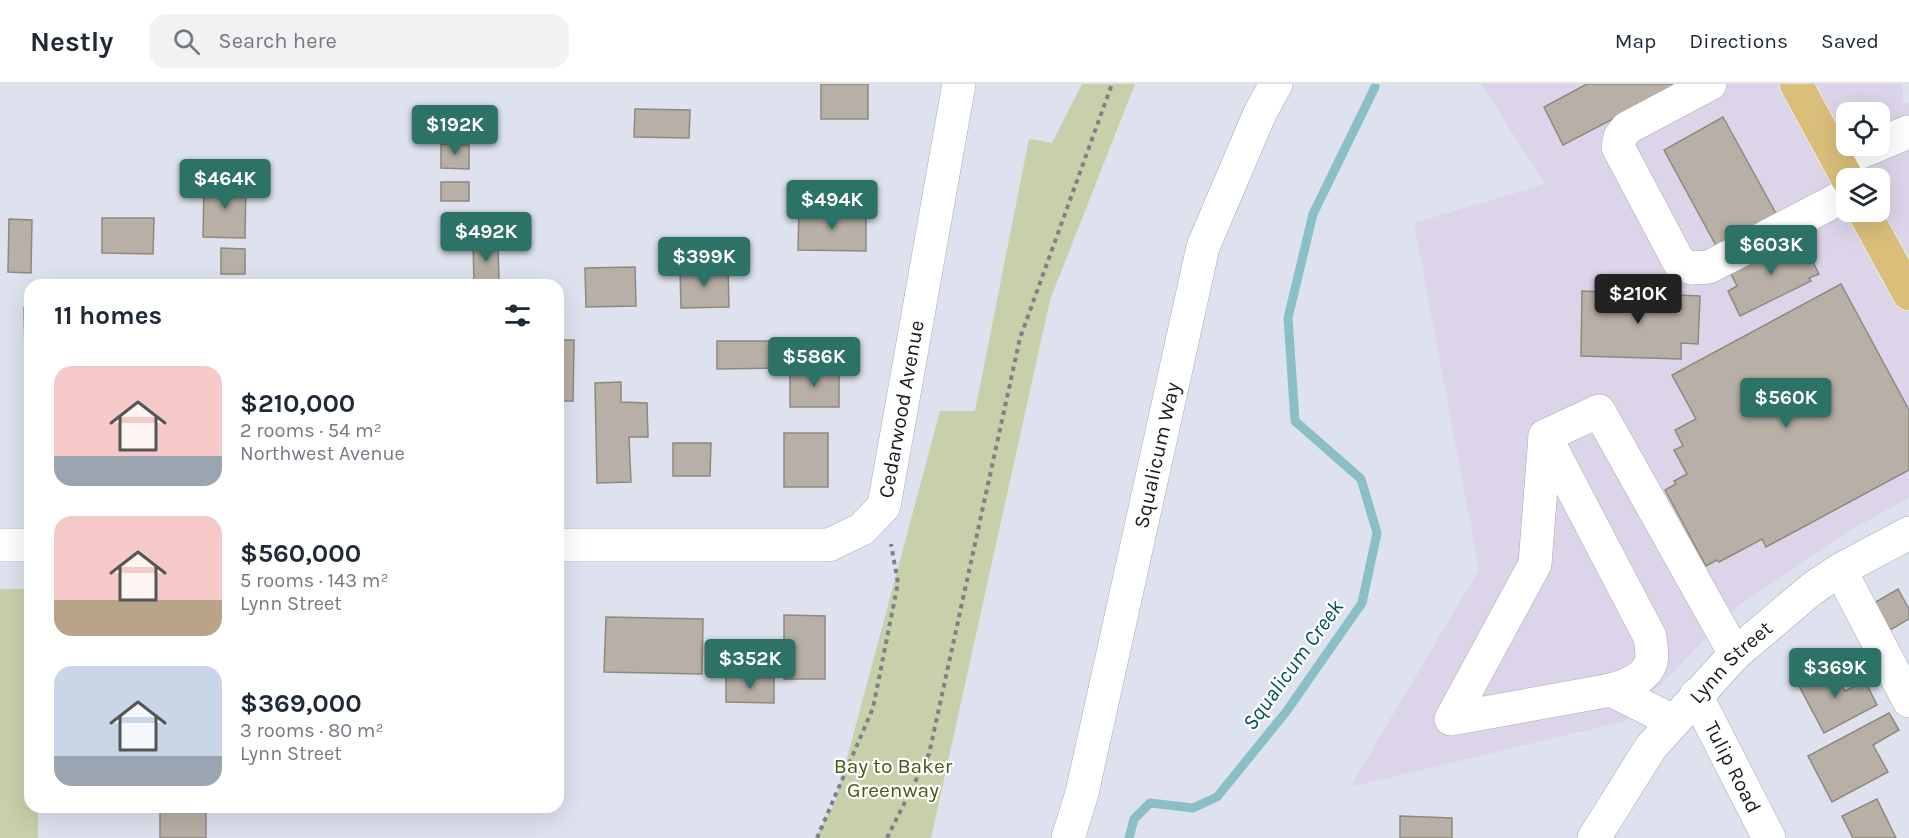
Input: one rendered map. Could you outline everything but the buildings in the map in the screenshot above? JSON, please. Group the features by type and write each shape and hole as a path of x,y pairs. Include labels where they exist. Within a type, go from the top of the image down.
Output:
{"main road":[{"path":"1796,84 1841,168"},
{"path":"1870,222 1908,289"}],"street":[{"name":"Cedarwood Avenue","path":"564,545 830,545 862,529 884,506 959,84"},
{"name":"Squalicum Way","path":"1068,838 1084,782 1203,247 1260,113 1276,84"},
{"path":"1710,84 1627,128 1620,137 1618,147 1680,264 1692,268 1709,267 1836,200"},
{"path":"1845,168 1864,156"},
{"path":"1545,436 1599,411 1735,654"},
{"path":"1545,436 1650,637 1652,661 1648,669 1626,686 1451,720 1535,564 1545,436"},
{"name":"Lynn Street","path":"1594,838 1651,747 1735,654 1813,588 1839,570 1909,532"},
{"path":"0,545 24,545"},
{"path":"1839,570 1909,701"},
{"path":"1611,690 1673,722"},
{"name":"Tulip Road","path":"1696,695 1769,838"}],"path":[{"path":"887,838 929,754 1020,338 1112,84"},
{"path":"817,838 873,708 898,583 884,506"}],"shaded area":[{"path":"1481,84 1902,84 1903,103 1909,103 1909,498 1847,532 1737,607 1625,721 1350,787 1479,570 1414,223 1545,184"}],"green space":[{"name":"Bay to Baker Greenway","path":"1082,84 1135,84 1050,300 931,838 815,838 835,803 940,411 975,411 1029,139 1052,143"},
{"path":"0,589 24,589 24,813 38,813 38,838 0,838"}],"waterway":[{"name":"Squalicum Creek","path":"1129,838 1134,819 1150,803 1193,808 1217,797 1286,712 1362,603 1377,533 1361,479 1295,421 1288,318 1313,214 1375,87"}]}
